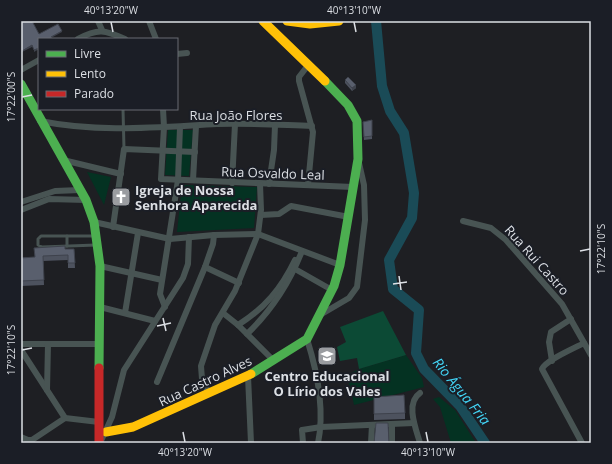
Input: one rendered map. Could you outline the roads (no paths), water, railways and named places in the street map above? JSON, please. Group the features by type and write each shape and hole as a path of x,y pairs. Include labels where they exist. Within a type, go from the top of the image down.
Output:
{"street":[{"path":"98,21 102,30"},
{"path":"149,21 156,38"},
{"path":"287,21 310,24 339,21"},
{"path":"265,22 309,64 348,105 356,116 358,158 364,185 365,220 357,287 349,298 320,315"},
{"path":"81,38 102,30 122,38"},
{"path":"178,54 187,53"},
{"path":"21,70 38,61"},
{"path":"308,185 313,146 312,126 299,81 309,64"},
{"path":"21,84 86,200 94,222 100,266 99,443"},
{"path":"162,151 164,127 163,110"},
{"name":"Rua João Flores","path":"40,120 74,127 124,128 235,124 312,126"},
{"path":"232,183 235,124"},
{"path":"269,184 276,125"},
{"path":"165,307 160,298 178,180 180,126"},
{"path":"193,180 196,126"},
{"path":"113,227 124,149 195,152"},
{"name":"Rua Osvaldo Leal","path":"162,151 161,179 353,187"},
{"path":"318,443 321,427 316,378 307,339 332,290 340,265 358,158"},
{"path":"63,160 121,174"},
{"path":"209,394 202,379 201,366 215,325 239,283 258,234 261,215 260,184"},
{"path":"21,202 55,191 80,190"},
{"path":"21,210 48,199 86,200"},
{"path":"261,215 279,214 291,206 349,217"},
{"name":"Rua Rui Castro","path":"463,221 484,225 496,231 560,300 591,355"},
{"path":"94,222 170,239 214,235 258,234 340,265"},
{"path":"125,313 138,233"},
{"path":"157,382 205,267 214,235"},
{"path":"99,443 106,432 124,370 185,275 189,237"},
{"path":"247,334 272,308 295,269 301,250"},
{"path":"238,325 258,312 271,298 301,250"},
{"path":"100,266 162,280"},
{"path":"205,267 239,283"},
{"path":"295,269 332,290"},
{"path":"100,307 156,321"},
{"path":"223,313 238,325 274,362"},
{"path":"552,361 549,342 551,332 570,319"},
{"name":"Rua Castro Alves","path":"106,432 132,427 146,422 248,376 274,362 307,339"},
{"path":"582,443 543,372 544,366 584,343"},
{"path":"21,344 100,344"},
{"path":"47,390 48,344"},
{"path":"21,350 65,418"},
{"path":"248,376 251,443"},
{"path":"420,393 413,400 414,422 420,443"},
{"path":"21,436 28,440 32,440 65,418 98,422"},
{"path":"303,443 302,430 321,427 414,422"},
{"path":"392,424 392,443"},
{"path":"372,425 372,443"}],"lane":[{"path":"123,110 124,149"},
{"path":"41,236 67,236 97,240 67,246 42,247 38,245 38,239 41,236"},
{"path":"67,236 67,246"}],"waterway":[{"name":"Rio Água Fria","path":"376,21 382,86 390,111 404,133 414,193 412,218 389,260 393,289 419,310 416,353 424,369 460,406 485,443"}],"place":[{"name":"Igreja de Nossa Senhora Aparecida","path":"121,197"},
{"name":"Centro Educacional O Lírio dos Vales","path":"327,356"}]}
